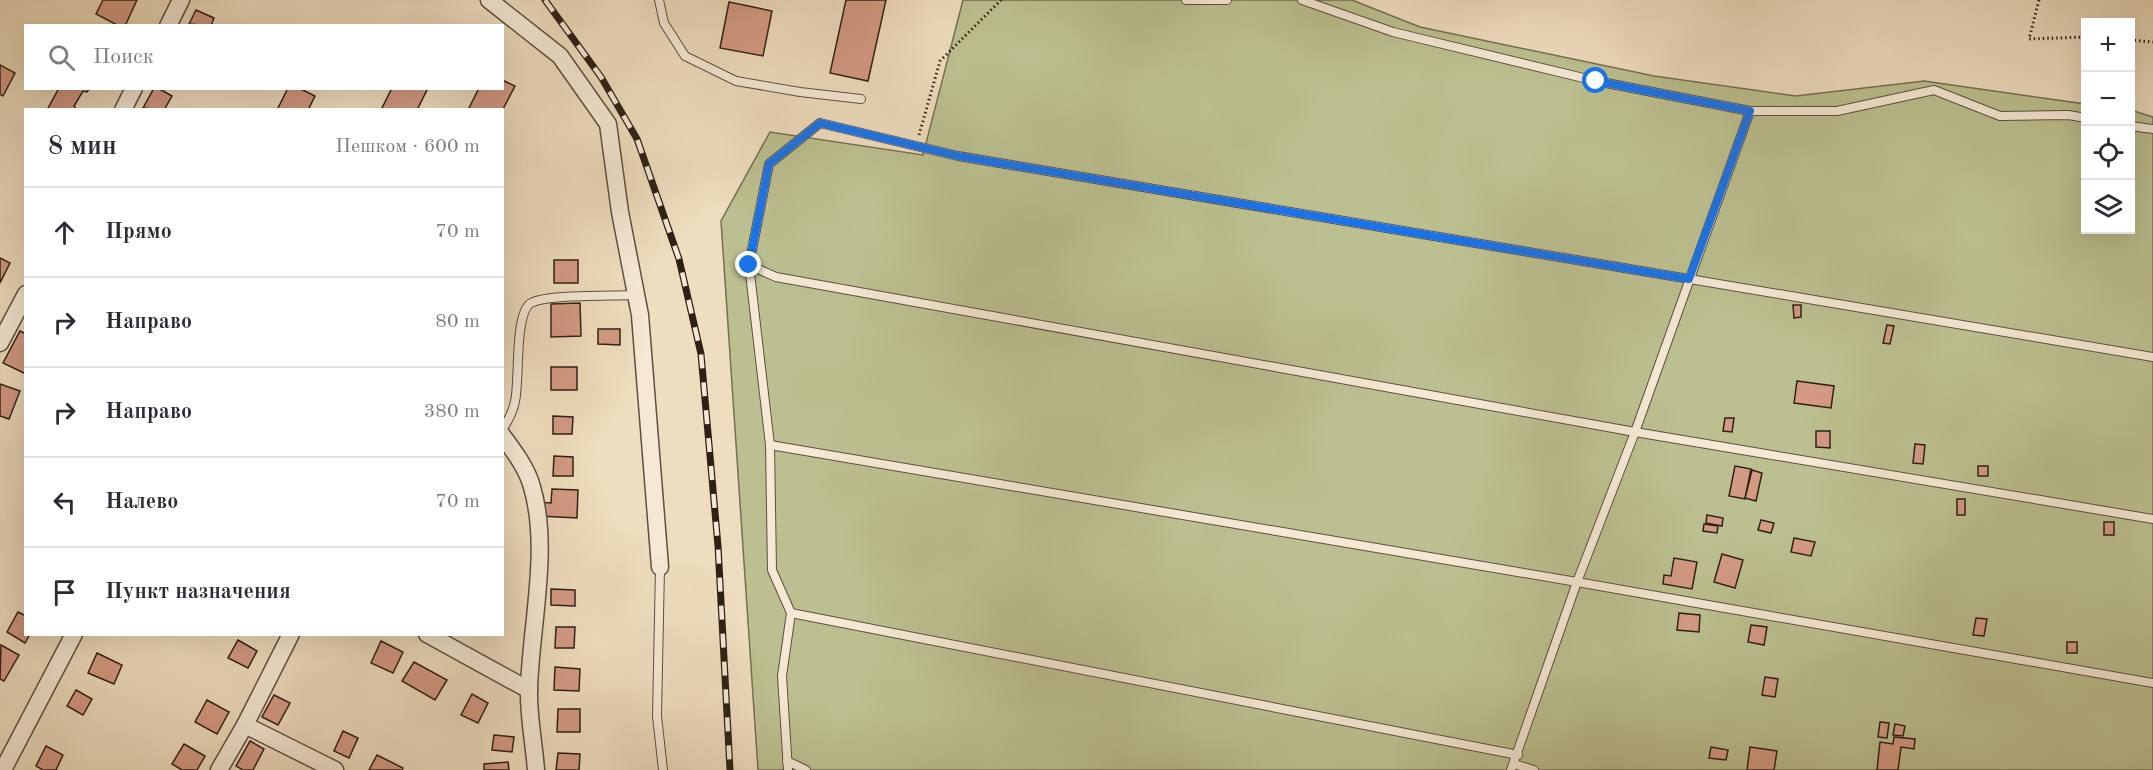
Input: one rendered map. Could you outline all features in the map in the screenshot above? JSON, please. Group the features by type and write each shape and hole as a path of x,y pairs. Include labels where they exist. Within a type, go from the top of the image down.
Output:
{"street":[{"path":"169,24 181,0"},
{"path":"489,0 560,56 608,124 620,212 641,327 660,567"},
{"path":"124,108 133,90"},
{"path":"0,343 24,298"},
{"path":"504,438 515,453 532,486 537,518 540,550 529,690 536,770"},
{"path":"5,767 73,636"},
{"path":"219,770 245,725 290,636"},
{"path":"431,636 529,690"},
{"path":"245,725 335,770"}],"lane":[{"path":"659,0 664,23 685,56 736,81 861,99"},
{"path":"1186,0 1227,0"},
{"path":"1302,0 1393,32 1596,81 1750,111 1837,111 1934,90 2000,116 2068,115 2081,117"},
{"path":"1534,770 1513,767 1577,582 1635,432 1750,111"},
{"path":"806,770 787,765 782,676 791,613 772,570 770,445 749,265 769,164 820,123 958,156 2153,357"},
{"path":"2135,127 2153,129"},
{"path":"749,265 776,277 1635,432 2153,519"},
{"path":"504,427 510,418 516,400 521,325 523,312 530,304 546,299 636,295"},
{"path":"770,445 1577,582 2153,684"},
{"path":"660,567 657,716 663,770"},
{"path":"791,613 1518,755"}],"path":[{"path":"916,146 940,61 1001,0"},
{"path":"2039,0 2029,39 2081,37"},
{"path":"2135,40 2153,42"}],"green space":[{"path":"963,0 1352,0 1420,27 1654,76 1796,96 1924,81 2081,103 2081,234 2135,234 2135,111 2153,117 2153,770 758,770 721,221 770,132 923,155"}],"building":[{"path":"103,0 137,0 126,24 115,24 96,14"},
{"path":"846,0 886,0 868,81 830,73"},
{"path":"729,2 772,11 763,56 720,48"},
{"path":"196,10 214,18 212,24 189,24"},
{"path":"0,65 15,73 3,96 0,94"},
{"path":"504,81 515,86 504,108 469,108 478,90 504,90"},
{"path":"58,90 88,90 83,91 74,106 76,108 48,108"},
{"path":"153,90 162,90 172,96 165,108 143,108"},
{"path":"287,90 303,90 315,96 309,108 278,108"},
{"path":"391,90 427,90 418,108 382,108"},
{"path":"0,258 10,263 0,283"},
{"path":"554,260 578,260 578,283 554,283"},
{"path":"580,303 581,336 551,337 551,304"},
{"path":"1793,305 1801,305 1801,317 1794,318"},
{"path":"1887,325 1894,326 1890,344 1883,343"},
{"path":"598,329 620,329 620,345 598,344"},
{"path":"20,331 24,333 24,373 3,363"},
{"path":"551,367 577,367 577,390 551,390"},
{"path":"1797,381 1834,386 1831,408 1794,403"},
{"path":"0,384 20,391 9,419 0,416"},
{"path":"553,416 573,417 572,434 553,434"},
{"path":"1725,418 1734,418 1732,432 1723,431"},
{"path":"1816,431 1830,431 1830,448 1816,447"},
{"path":"1915,444 1925,445 1923,464 1913,463"},
{"path":"554,456 573,457 573,476 553,476"},
{"path":"1735,466 1751,469 1745,499 1729,496"},
{"path":"1978,466 1988,466 1988,476 1978,476"},
{"path":"1752,470 1762,473 1756,501 1745,498"},
{"path":"552,489 578,490 577,518 539,516 539,502 551,503"},
{"path":"1957,499 1965,499 1965,515 1957,515"},
{"path":"1707,515 1723,518 1722,526 1706,523"},
{"path":"1761,520 1774,523 1771,533 1758,530"},
{"path":"2104,522 2114,522 2114,535 2104,535"},
{"path":"1704,524 1718,526 1717,533 1703,531"},
{"path":"1794,538 1815,542 1811,556 1791,552"},
{"path":"1722,554 1743,560 1735,588 1714,582"},
{"path":"1674,558 1697,562 1692,589 1663,584 1664,575 1671,576"},
{"path":"551,589 575,590 575,606 551,605"},
{"path":"18,612 24,615 24,636 29,636 25,643 7,632"},
{"path":"1679,613 1700,615 1699,632 1677,630"},
{"path":"1976,618 1987,619 1984,636 1973,635"},
{"path":"1751,625 1767,627 1764,645 1748,642"},
{"path":"556,627 575,627 574,648 555,648"},
{"path":"238,640 257,651 248,668 228,658"},
{"path":"381,641 403,652 393,673 371,663"},
{"path":"2067,642 2077,642 2077,653 2067,653"},
{"path":"1,645 19,655 4,681 0,679"},
{"path":"97,653 122,665 114,684 88,673"},
{"path":"414,662 447,680 435,700 402,681"},
{"path":"555,667 580,669 579,691 554,690"},
{"path":"1765,677 1778,679 1775,697 1762,695"},
{"path":"76,690 92,699 83,715 67,706"},
{"path":"472,694 488,703 478,723 461,715"},
{"path":"274,695 290,703 278,725 262,717"},
{"path":"207,700 229,712 217,734 195,722"},
{"path":"558,709 580,709 580,732 557,732"},
{"path":"1880,722 1889,723 1887,738 1878,737"},
{"path":"1895,724 1905,726 1903,736 1893,735"},
{"path":"343,731 358,738 349,758 334,751"},
{"path":"494,735 514,737 512,752 492,750"},
{"path":"1894,737 1915,739 1914,749 1901,747 1898,770 1877,770 1880,742 1893,744"},
{"path":"250,741 264,749 253,770 243,770 236,766"},
{"path":"184,744 205,756 197,770 182,770 172,764"},
{"path":"46,746 63,755 56,770 43,770 36,766"},
{"path":"1711,747 1728,750 1726,760 1709,758"},
{"path":"1750,747 1777,751 1774,770 1747,770"},
{"path":"558,753 580,754 579,770 556,770"},
{"path":"377,755 403,768 402,770 369,770"},
{"path":"508,762 509,770 484,770 484,764"}],"railway":[{"path":"545,0 601,77 637,139 679,259 701,354 718,546 730,770"}],"route":[{"path":"749,265 769,164 820,123 958,156 1689,279 1750,111 1596,81"}]}
